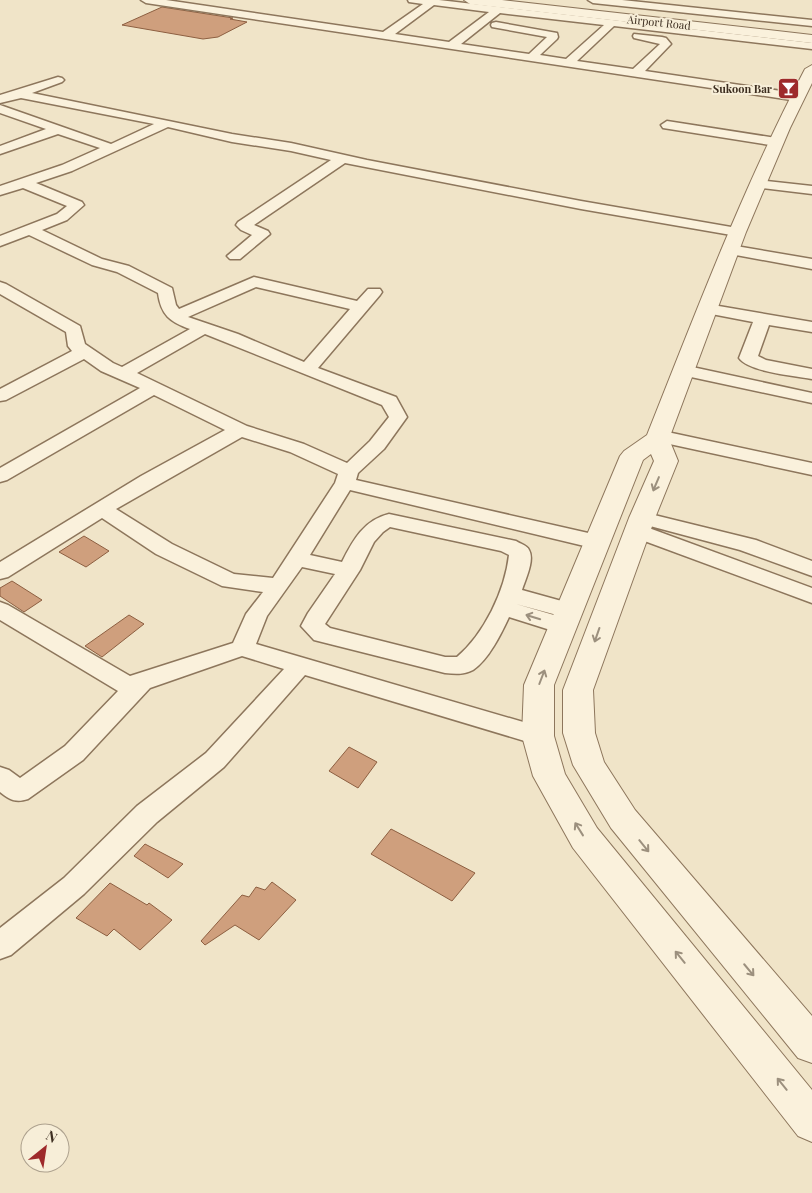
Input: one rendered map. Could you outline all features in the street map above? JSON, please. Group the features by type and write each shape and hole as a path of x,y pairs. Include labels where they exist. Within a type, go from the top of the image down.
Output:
{"street":[{"path":"146,0 636,73 804,93"},
{"path":"196,7 210,0"},
{"path":"413,0 507,5 547,16 812,46"},
{"path":"470,0 812,33"},
{"path":"594,0 812,24"},
{"path":"386,35 432,2"},
{"path":"452,45 507,5"},
{"name":"Airport Road","path":"507,5 812,39"},
{"path":"531,30 547,16"},
{"path":"480,23 553,35 532,57"},
{"path":"568,63 612,23"},
{"path":"603,32 665,42 666,44 653,58 636,73"},
{"path":"812,69 804,93 776,142 730,250 657,437 632,456 565,618 539,684 538,736 549,776 585,838 812,1122"},
{"path":"0,99 58,80"},
{"path":"17,94 167,123 232,138 291,147 581,205 738,232"},
{"path":"3,112 111,148"},
{"path":"3,188 68,168 167,123"},
{"path":"666,124 776,142"},
{"path":"0,150 57,130"},
{"path":"235,256 262,234 246,227 245,224 343,158"},
{"path":"0,241 62,217 77,206 24,183"},
{"path":"758,184 812,190"},
{"path":"30,230 97,262 123,269 166,291 168,306 180,320 389,401 398,418 377,445 347,477 279,586 257,614 242,648"},
{"path":"730,250 812,264"},
{"path":"177,316 254,282 361,307"},
{"path":"0,287 74,330 77,346 106,367 154,387 240,430 296,448 347,477 597,542"},
{"path":"308,369 374,292"},
{"path":"708,309 812,327"},
{"path":"763,318 748,358 761,364 812,374"},
{"path":"123,374 204,328"},
{"path":"0,396 85,351"},
{"path":"683,370 812,398"},
{"path":"0,476 154,387"},
{"path":"0,572 199,451 240,430"},
{"path":"657,437 812,468"},
{"path":"657,437 666,462 640,524 578,690 579,733 589,765 623,819 812,1045"},
{"path":"102,509 164,549 230,581 279,586"},
{"path":"389,520 508,546 520,552 520,561 507,601 472,658 462,666 445,665 322,634 313,626 316,618 376,527 382,522 389,520"},
{"path":"640,524 748,545 812,569"},
{"path":"640,524 812,596"},
{"path":"300,553 351,563"},
{"path":"507,601 565,618"},
{"path":"0,610 128,686 242,648 538,736"},
{"path":"0,946 74,886 147,814 215,760 301,665"},
{"path":"0,777 19,792 74,753 143,680"}],"building":[{"path":"162,7 233,18 230,19 247,22 218,37 203,39 122,25"},
{"path":"84,536 109,551 86,567 59,552"},
{"path":"12,581 42,600 24,612 0,596 0,588"},
{"path":"129,615 144,624 102,657 85,646"},
{"path":"349,747 377,762 358,788 329,771"},
{"path":"391,829 475,873 452,901 371,854"},
{"path":"145,844 183,864 168,878 134,856"},
{"path":"272,882 296,900 259,940 235,925 205,945 201,941 242,895 249,897 256,887 265,890"},
{"path":"110,883 147,905 149,903 172,920 140,950 114,929 107,936 76,918"}],"place":[{"name":"Sukoon Bar","path":"788,88"}]}
